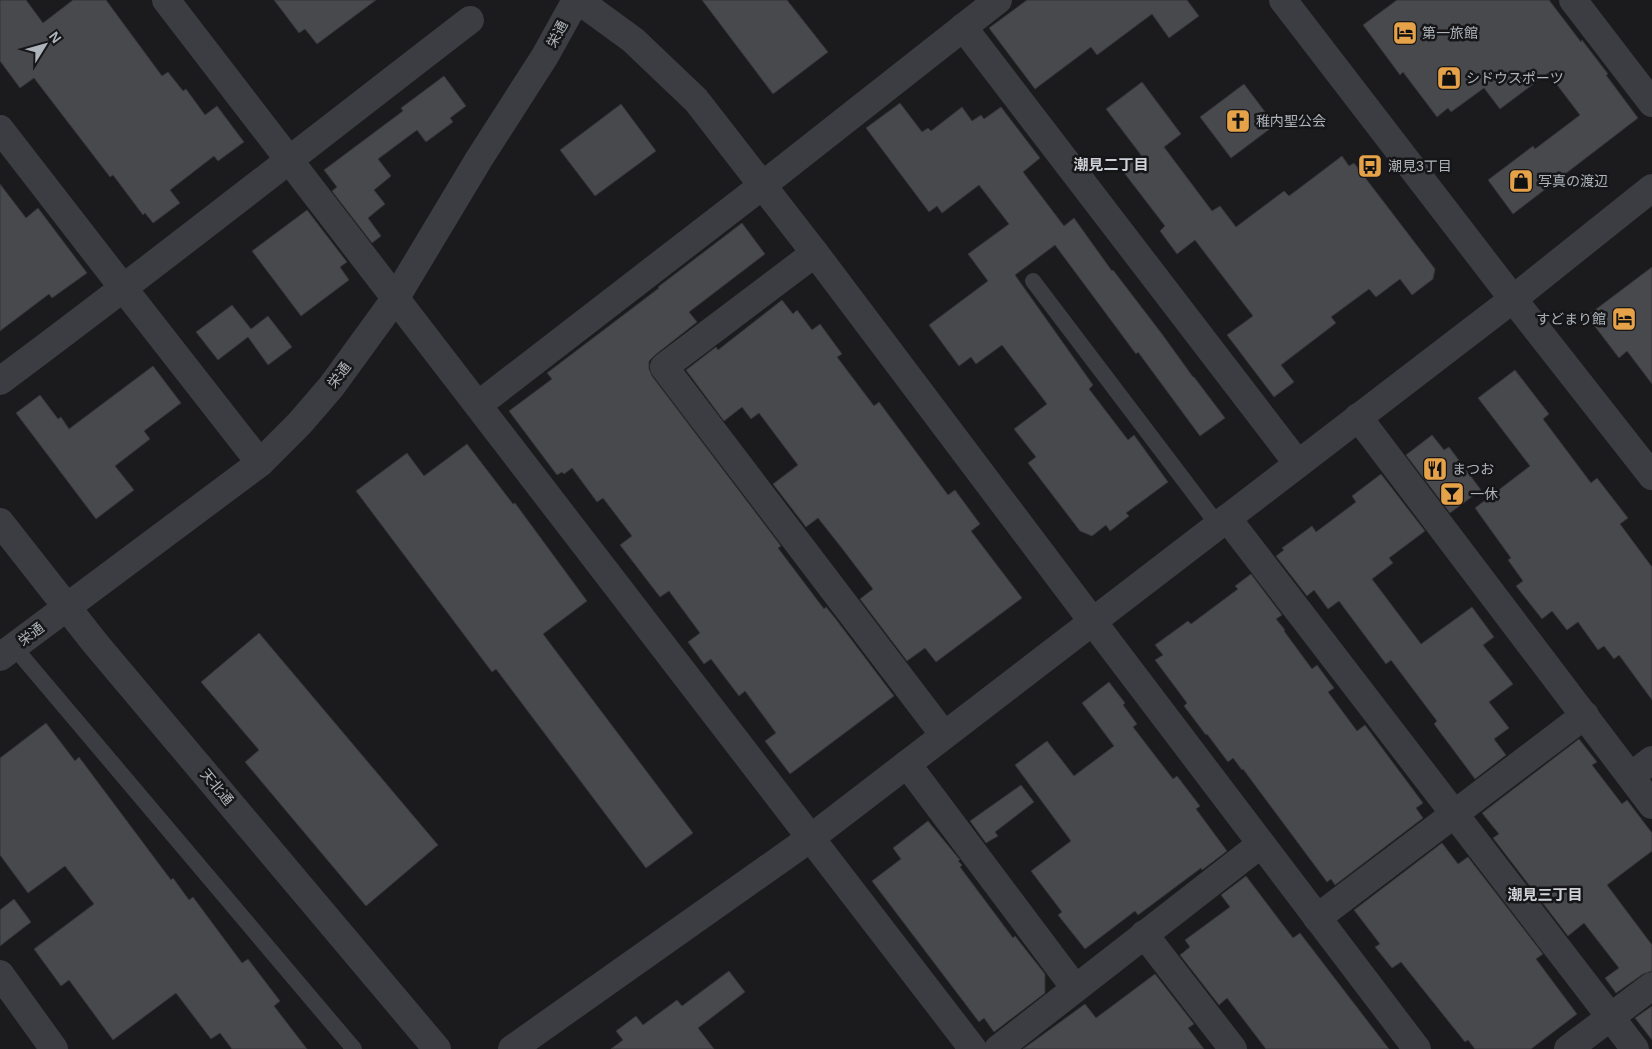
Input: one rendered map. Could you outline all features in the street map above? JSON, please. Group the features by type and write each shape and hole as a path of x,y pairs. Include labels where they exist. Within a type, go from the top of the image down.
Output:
{"street":[{"path":"166,0 812,837 973,1049"},
{"path":"577,0 633,40 696,100 815,253 1417,1049"},
{"name":"栄通","path":"7,652 260,462 299,424 331,387 395,299 479,159 545,56 577,0"},
{"path":"478,405 763,185 998,0"},
{"path":"1283,0 1652,476"},
{"path":"1572,0 1652,103"},
{"path":"0,381 124,289 470,20"},
{"path":"963,27 1298,464"},
{"path":"0,129 260,462"},
{"path":"512,1049 812,837 1513,299 1652,188"},
{"path":"815,253 664,366 944,735"},
{"path":"1358,417 1585,715 1641,768 1652,805"},
{"path":"1223,521 1454,814 1635,1049"},
{"name":"天北通","path":"0,522 66,608 437,1049"},
{"path":"1317,918 1585,715"},
{"path":"907,764 1075,988"},
{"path":"998,1049 1261,844"},
{"path":"1144,934 1233,1049"},
{"path":"0,974 54,1049"},
{"path":"1568,1049 1652,986"}],"lane":[{"path":"1033,282 1223,521"},
{"path":"7,652 354,1049"}],"building":[{"path":"0,0 26,0 43,23 73,0 106,0 162,76 168,72 183,91 186,89 205,115 217,106 244,142 218,161 214,156 170,190 180,203 153,223 145,213 143,215 113,175 110,177 34,78 20,88 0,61"},
{"path":"274,0 376,0 317,44 305,29 299,33"},
{"path":"702,0 787,0 828,52 773,94"},
{"path":"1027,0 1187,0 1199,16 1169,38 1152,14 1097,55 1091,47 1035,89 989,28"},
{"path":"1397,0 1549,0 1608,74 1606,75 1638,118 1513,214 1488,180 1533,146 1535,149 1580,115 1548,73 1500,109 1484,88 1451,112 1448,108 1437,117 1403,72 1400,75 1363,25"},
{"path":"444,76 466,106 450,118 453,122 426,142 417,130 378,159 391,176 374,190 385,204 368,218 381,236 372,243 332,191 337,187 324,170 403,111 401,108"},
{"path":"1142,82 1181,134 1164,147 1212,211 1220,206 1236,227 1284,191 1289,196 1342,156 1349,166 1354,163 1435,269 1433,279 1412,295 1400,279 1376,297 1369,289 1331,317 1336,323 1281,365 1294,382 1274,397 1227,335 1253,316 1195,240 1177,254 1160,231 1165,226 1122,170 1141,155 1106,109"},
{"name":"稚内聖公会","path":"1244,84 1275,125 1231,158 1200,117"},
{"path":"900,103 922,132 928,128 931,131 962,107 972,121 981,115 984,119 1001,107 1040,158 1023,172 1064,226 1074,218 1112,271 1225,418 1200,436 1055,245 1015,275 1093,385 1089,389 1128,440 1134,435 1168,482 1126,513 1129,516 1110,531 1106,525 1092,536 1080,531 1028,463 1036,457 1014,429 1047,404 1002,345 976,364 971,357 959,366 929,325 988,281 968,254 1009,224 979,185 942,213 937,206 929,212 866,128"},
{"path":"621,104 656,151 595,196 560,150"},
{"path":"0,184 26,218 38,208 87,273 52,298 49,294 0,331"},
{"path":"307,210 347,262 340,267 349,280 301,316 252,251"},
{"path":"742,223 765,254 689,312 697,322 655,355 649,361 649,369 652,376 781,546 778,548 824,609 826,607 835,618 894,696 790,774 765,741 776,733 745,691 739,696 711,659 704,664 688,642 700,633 669,591 660,597 620,545 632,536 603,498 597,502 572,468 564,474 562,472 557,475 509,411 552,379 547,373"},
{"path":"1652,267 1652,384 1627,351 1619,358 1587,316"},
{"path":"782,300 793,314 797,310 812,330 820,324 842,354 837,357 874,406 879,402 948,495 955,490 980,524 971,531 1022,598 936,662 925,648 907,661 860,599 873,589 818,518 806,527 773,484 798,465 759,413 751,419 742,407 724,421 686,370 716,347 718,350"},
{"path":"232,305 251,329 268,316 292,347 268,365 248,337 218,360 196,332"},
{"path":"153,366 181,403 144,431 150,439 115,466 134,490 96,519 16,413 40,395 58,419 61,417 69,429"},
{"path":"1515,370 1549,414 1543,419 1591,483 1597,478 1628,518 1620,524 1652,567 1652,700 1619,655 1614,659 1604,646 1598,650 1578,622 1567,630 1552,611 1542,619 1516,586 1523,581 1508,560 1511,558 1475,508 1530,466 1478,398"},
{"path":"1432,435 1444,450 1449,447 1481,490 1450,513 1406,455"},
{"path":"467,444 513,504 515,503 587,601 543,634 693,833 646,868 496,669 492,672 356,491 407,453 424,476"},
{"path":"1381,474 1425,531 1389,558 1393,563 1372,579 1421,644 1472,607 1494,637 1483,645 1513,684 1489,702 1509,728 1494,739 1506,755 1475,779 1434,724 1437,721 1391,660 1386,664 1339,601 1328,609 1314,590 1307,596 1276,556 1284,550 1282,548 1312,526 1316,532 1356,502 1352,496"},
{"path":"1251,574 1282,615 1276,619 1284,631 1312,669 1317,665 1334,688 1328,692 1357,731 1365,725 1423,803 1416,808 1423,818 1335,885 1331,879 1327,882 1243,769 1233,758 1228,762 1206,735 1184,706 1187,703 1155,660 1163,655 1155,645 1188,621 1191,624 1238,589 1235,586"},
{"path":"259,633 438,845 366,906 245,762 259,750 201,682"},
{"path":"1109,682 1125,703 1123,705 1137,724 1133,727 1173,779 1177,776 1200,806 1196,809 1227,851 1138,915 1135,911 1085,949 1058,915 1062,912 1031,871 1071,841 1015,765 1047,741 1074,776 1114,746 1082,703"},
{"path":"46,723 75,761 79,757 171,880 173,878 189,900 193,897 242,963 248,959 280,1001 274,1006 307,1049 232,1049 220,1033 211,1039 176,993 113,1040 69,980 61,986 34,949 94,904 65,866 28,893 0,855 0,758"},
{"path":"1579,739 1597,762 1592,765 1622,804 1627,800 1652,833 1652,851 1607,885 1652,945 1652,971 1643,974 1616,993 1605,978 1619,968 1584,923 1568,936 1493,838 1499,834 1482,813"},
{"path":"1021,785 1034,802 995,832 998,836 986,843 970,821"},
{"path":"928,821 960,860 958,861 962,865 960,867 1013,938 1015,936 1045,974 1045,993 994,1032 984,1018 979,1022 872,881 901,859 893,848"},
{"path":"1442,843 1458,864 1468,857 1543,954 1536,959 1577,1014 1531,1049 1475,1049 1468,1040 1465,1042 1401,962 1392,968 1375,947 1380,944 1354,910"},
{"path":"1246,876 1293,938 1300,933 1389,1049 1266,1049 1227,998 1219,1005 1180,955 1190,947 1185,940 1230,907 1221,895"},
{"path":"14,899 31,922 0,946 0,910"},
{"path":"729,971 745,992 698,1028 714,1049 611,1049 623,1040 616,1031 636,1016 643,1025 677,1000 682,1006"},
{"path":"1155,974 1194,1024 1188,1028 1204,1049 1023,1049 1085,1004 1096,1018"},
{"path":"1652,1006 1652,1040 1635,1018"}],"place":[{"name":"第一旅館","path":"1405,33"},
{"name":"シドウスポーツ","path":"1449,78"},
{"name":"稚内聖公会","path":"1238,121"},
{"name":"潮見3丁目","path":"1370,166"},
{"name":"写真の渡辺","path":"1521,181"},
{"name":"すどまり館","path":"1624,319"},
{"name":"まつお","path":"1435,469"},
{"name":"一休","path":"1452,494"}],"district":[{"name":"潮見二丁目","path":"1111,164"},
{"name":"潮見三丁目","path":"1545,894"}]}
